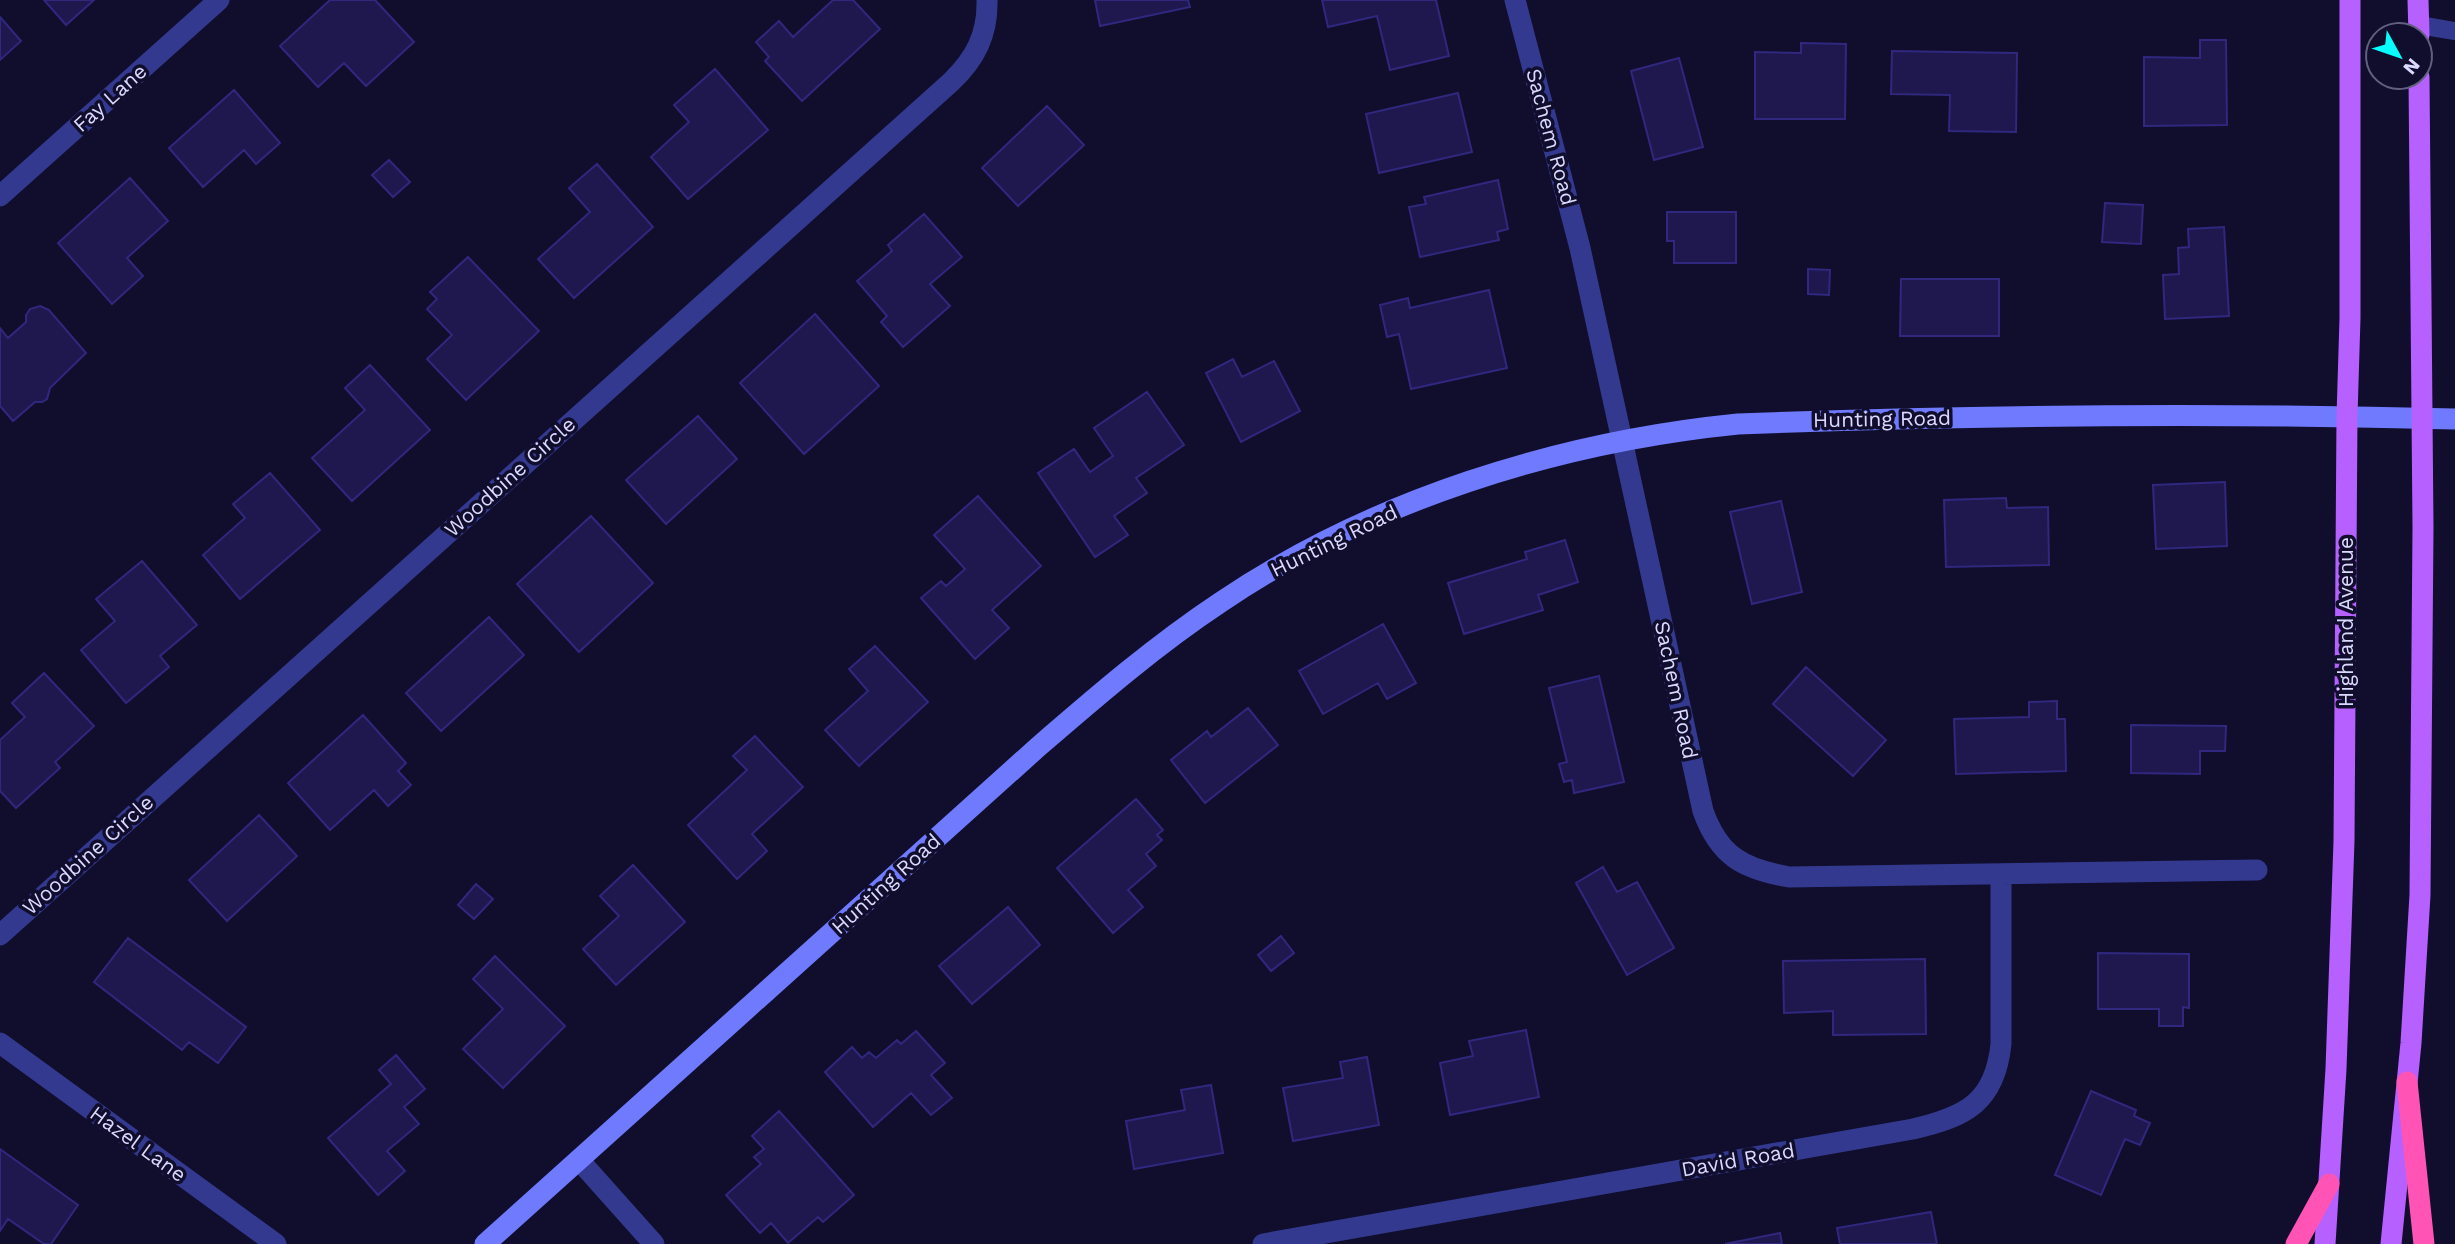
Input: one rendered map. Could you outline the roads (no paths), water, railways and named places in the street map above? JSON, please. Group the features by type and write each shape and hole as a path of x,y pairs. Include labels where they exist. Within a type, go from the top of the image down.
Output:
{"highway":[{"path":"2407,1082 2424,1244"},
{"path":"2296,1244 2329,1184"}],"main road":[{"name":"Highland Avenue","path":"2325,1244 2336,1069 2344,841 2350,318 2350,0"},
{"path":"2418,0 2419,21"},
{"path":"2391,1244 2407,1082 2418,935 2422,831 2419,91"},
{"name":"Hunting Road","path":"485,1244 1048,738 1139,662 1221,601 1298,556 1375,518 1502,471 1621,440 1738,424 2067,415 2455,419"}],"street":[{"name":"Fay Lane","path":"0,196 219,0"},
{"name":"Woodbine Circle","path":"0,935 951,82 974,56 982,40 988,0"},
{"name":"Sachem Road","path":"1515,0 1580,248 1703,811 1715,841 1749,866 1789,877 2258,870"},
{"name":"David Road","path":"1263,1244 1913,1129 1954,1117 1985,1095 1994,1081 1999,1063 2001,874"},
{"name":"Hazel Lane","path":"0,1043 276,1244"},
{"path":"579,1160 654,1244"}],"lane":[{"path":"2434,30 2455,30"}]}
